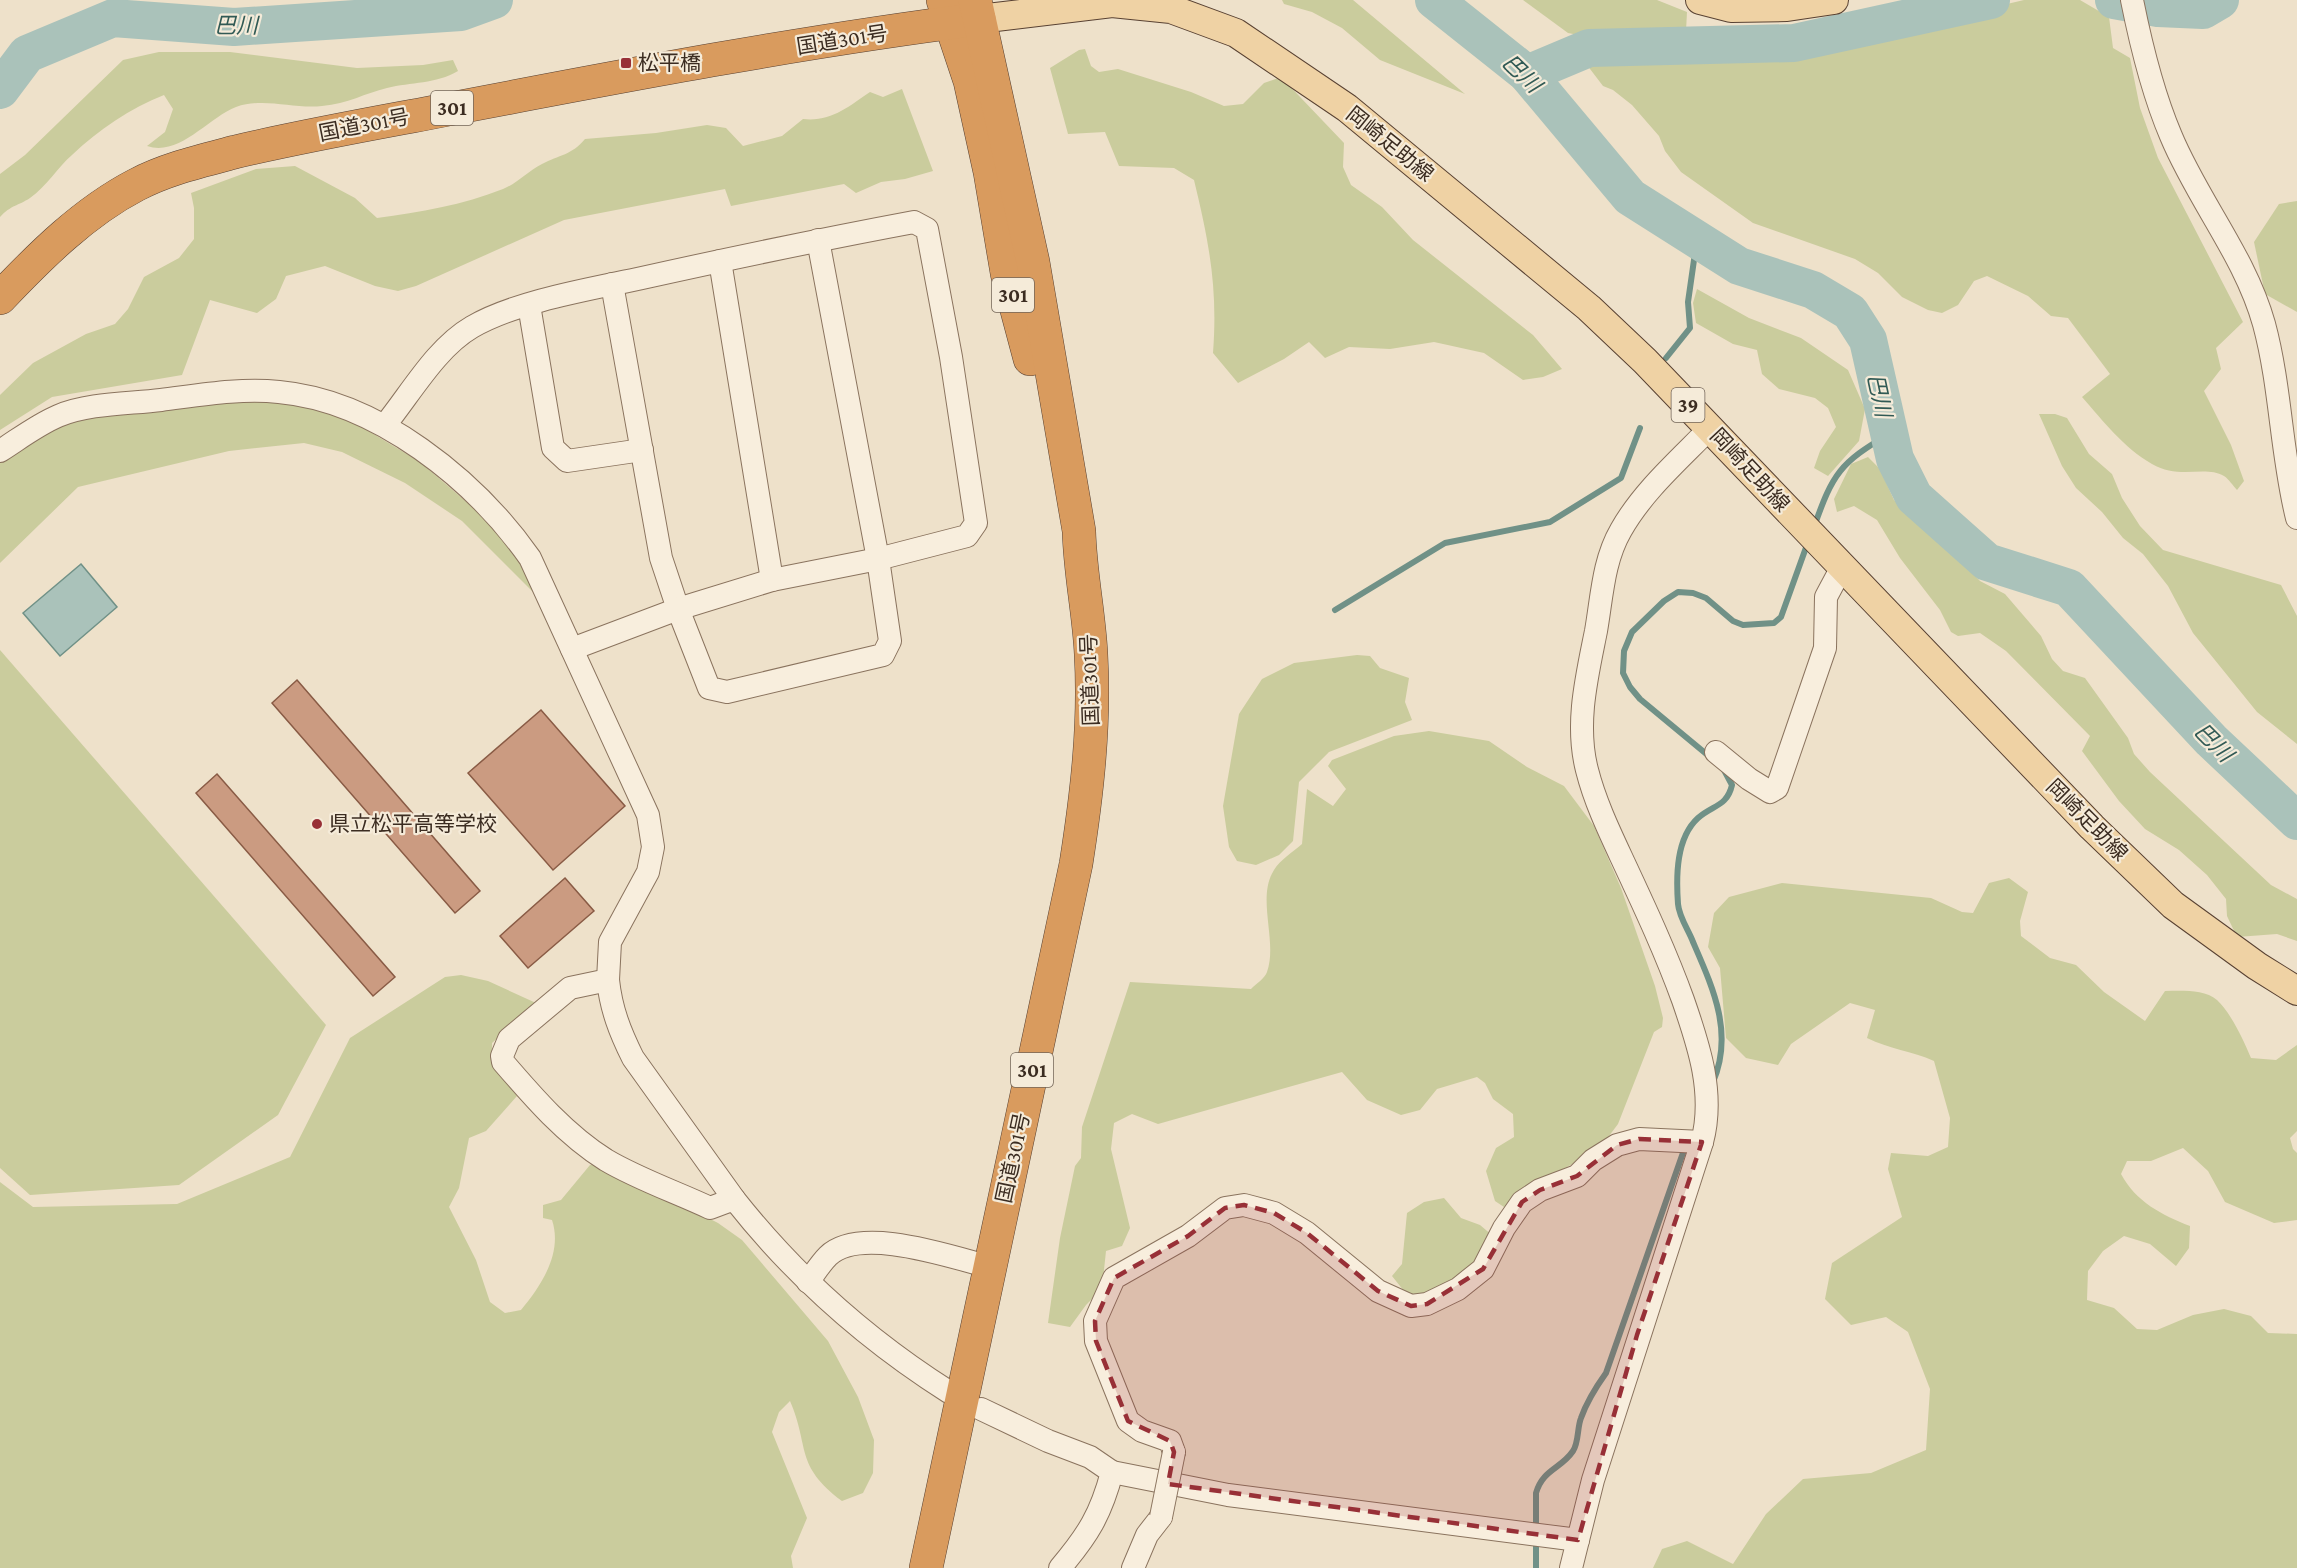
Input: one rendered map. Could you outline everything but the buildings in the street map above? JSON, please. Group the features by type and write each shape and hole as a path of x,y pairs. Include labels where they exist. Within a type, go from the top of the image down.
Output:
{"highway":[{"name":"国道301号","path":"0,298 45,251 98,210 135,185 185,165 274,142 958,9 1007,273 1044,417 1071,544 1080,567 1092,672 1088,786 1076,864 926,1568"}],"main road":[{"path":"1700,0 1731,8 1787,7 1834,0"},
{"name":"岡崎足助線","path":"958,9 1112,3 1171,9 1236,33 1347,108 1589,308 1710,428 2092,827 2173,905 2297,992"}],"street":[{"path":"2132,0 2139,34 2171,136 2245,273 2264,324 2288,482 2297,518"},
{"path":"385,425 450,342 472,327 529,305 612,284 818,240 914,222 927,229 976,523 967,536 878,559 772,579 678,609 572,649"},
{"path":"612,284 661,558 709,688 727,692 883,655 890,641 878,559 818,240"},
{"path":"720,261 772,579"},
{"path":"529,305 553,448 567,461 642,450"},
{"path":"0,451 38,426 60,415 87,409 238,390 280,392 320,399 385,425 428,455 507,527 530,558 648,815 653,847 641,888 610,942 608,980 611,1006 620,1033 633,1058 734,1199 767,1241 808,1282 893,1355 949,1392"},
{"path":"1571,1568 1593,1480 1637,1335 1701,1142 1708,1104 1701,1063 1668,957 1594,794 1586,769 1583,716 1585,680 1596,630 1604,575 1620,531 1648,493 1710,428"},
{"path":"1716,752 1749,779 1770,792 1777,788 1825,648 1826,597 1842,567"},
{"path":"608,980 570,988 509,1039 502,1056 503,1062 533,1097 583,1143 607,1160 710,1208 734,1199"},
{"path":"1133,1568 1147,1535 1161,1517 1174,1452 1170,1441 1142,1431 1128,1421 1096,1341 1095,1321 1114,1278 1188,1236 1226,1208 1244,1205 1274,1213 1307,1233 1378,1291 1411,1306 1427,1304 1458,1289 1483,1269 1504,1228 1522,1202 1540,1190 1577,1176 1593,1160 1617,1145 1639,1139 1701,1142"},
{"path":"808,1282 829,1255 855,1244 882,1241 990,1267"},
{"path":"981,1409 1048,1441 1090,1457 1112,1472 1228,1495 1578,1540"},
{"path":"1060,1568 1084,1537 1103,1506 1112,1472"}],"highlighted area":[{"path":"1639,1139 1702,1142 1637,1335 1578,1540 1168,1484 1174,1452 1170,1441 1128,1421 1096,1341 1095,1321 1114,1278 1188,1236 1225,1208 1244,1205 1274,1213 1307,1233 1378,1291 1411,1306 1427,1304 1483,1269 1522,1202 1540,1190 1577,1176 1617,1145"}],"green space":[{"path":"1282,0 1353,0 1465,94 1380,60 1342,28 1312,12 1284,4"},
{"path":"1523,0 1657,0 1687,12 1686,31 1676,34 1599,39 1568,33"},
{"path":"2024,0 2080,0 2109,17 2113,48 2130,58 2140,108 2158,158 2243,322 2216,348 2221,369 2204,391 2231,445 2244,481 2237,490 2226,477 2217,473 2162,469 2142,458 2114,434 2082,397 2110,374 2068,318 2051,316 2028,296 1987,276 1974,281 1958,305 1942,313 1928,310 1902,297 1878,273 1855,259 1753,223 1681,172 1665,151 1659,136 1632,105 1613,90 1603,86 1587,65 1593,59 1613,60 1681,51 1812,50"},
{"path":"1085,49 1091,66 1099,72 1118,69 1191,92 1224,106 1243,104 1264,83 1281,77 1344,143 1343,167 1351,185 1382,207 1413,240 1533,335 1562,369 1543,377 1523,380 1484,353 1434,342 1390,349 1349,347 1325,358 1309,342 1284,359 1238,383 1213,353 1214,307 1211,265 1194,180 1174,168 1119,166 1105,132 1068,134 1050,68 1079,50"},
{"path":"159,52 230,52 357,68 423,65 453,60 458,71 441,78 387,88 331,105 247,104 225,112 182,141 159,148 147,146 165,132 173,109 164,95 139,106 104,128 67,160 36,193 0,217 0,174 25,155 123,60"},
{"path":"902,89 933,171 905,179 881,182 856,193 844,184 731,206 725,189 564,220 416,286 398,291 375,286 325,266 286,276 276,299 257,313 210,300 182,375 52,397 0,430 0,395 33,363 86,334 115,324 128,309 144,277 179,258 194,239 194,208 191,193 256,169 295,166 355,198 377,218 393,216 457,204 503,189 542,164 570,152 585,139 656,133 707,125 726,128 743,146 782,136 803,119 831,116 870,92 883,97"},
{"path":"2297,201 2297,312 2265,294 2254,242 2279,204"},
{"path":"1697,289 1749,318 1801,338 1848,370 1865,409 1859,441 1828,476 1814,468 1820,451 1836,427 1828,408 1815,398 1779,389 1762,374 1757,350 1733,344 1696,323 1693,303"},
{"path":"241,401 285,401 352,421 420,462 498,529 519,559 533,592 462,521 405,483 342,452 304,443 229,451 78,487 0,563 0,463 32,440 52,428 89,417"},
{"path":"2039,414 2055,414 2067,418 2089,454 2112,474 2122,498 2140,526 2163,550 2281,585 2297,616 2297,744 2257,712 2193,633 2168,586 2143,554 2123,538 2102,512 2076,488 2062,466"},
{"path":"1868,457 1880,469 1894,500 1922,520 1980,581 2005,594 2041,636 2052,659 2063,671 2085,678 2128,738 2134,754 2150,772 2271,885 2297,899 2297,941 2277,934 2237,937 2227,916 2226,899 2207,875 2179,850 2145,829 2119,801 2082,751 2090,736 2006,651 1980,633 1958,636 1951,632 1940,610 1900,558 1877,520 1854,506 1837,512 1834,499 1851,464"},
{"path":"0,650 326,1025 278,1115 179,1185 30,1195 0,1168"},
{"path":"1357,655 1370,656 1380,668 1409,678 1405,702 1412,720 1329,752 1299,782 1293,841 1279,855 1256,865 1237,861 1229,847 1223,806 1239,714 1262,679 1294,663"},
{"path":"1429,731 1489,741 1527,767 1564,786 1594,826 1621,888 1655,986 1663,1018 1662,1027 1654,1032 1618,1124 1606,1140 1576,1162 1532,1186 1504,1207 1495,1201 1486,1171 1496,1148 1514,1137 1513,1114 1493,1099 1485,1083 1477,1077 1437,1089 1420,1110 1401,1115 1367,1100 1342,1072 1158,1124 1132,1114 1114,1123 1111,1149 1130,1228 1122,1246 1106,1251 1102,1289 1086,1305 1070,1327 1048,1323 1060,1238 1075,1166 1081,1158 1082,1127 1130,982 1251,989 1266,974 1270,960 1267,906 1269,881 1280,863 1302,844 1307,789 1333,806 1346,789 1328,766 1332,760 1394,736"},
{"path":"2009,878 2028,892 2020,921 2021,936 2050,958 2076,965 2104,992 2145,1021 2165,991 2199,992 2212,996 2227,1012 2237,1027 2251,1058 2276,1060 2297,1045 2297,1131 2290,1138 2293,1149 2297,1153 2297,1220 2274,1223 2225,1202 2208,1171 2183,1148 2151,1161 2127,1161 2121,1174 2134,1192 2160,1212 2190,1226 2189,1248 2176,1266 2150,1244 2124,1236 2103,1251 2088,1271 2087,1300 2114,1308 2137,1329 2157,1330 2193,1315 2224,1309 2251,1316 2268,1333 2297,1334 2297,1568 1653,1568 1662,1549 1687,1541 1733,1564 1766,1514 1803,1479 1871,1473 1926,1450 1930,1389 1908,1332 1886,1317 1851,1325 1825,1299 1832,1263 1902,1217 1888,1169 1891,1153 1928,1156 1948,1147 1950,1118 1934,1061 1867,1038 1875,1010 1850,1003 1791,1044 1778,1065 1746,1058 1726,1038 1720,968 1708,947 1714,913 1729,897 1782,883 1931,898 1962,912 1973,913 1989,883"},
{"path":"461,975 488,981 536,1003 492,1043 492,1059 517,1096 486,1131 469,1138 459,1188 449,1207 476,1260 490,1302 505,1313 521,1310 529,1301 548,1268 555,1245 552,1220 543,1218 543,1205 561,1200 590,1165 598,1162 718,1223 742,1240 828,1341 858,1397 874,1440 873,1473 863,1493 842,1501 816,1477 806,1455 790,1401 779,1412 772,1432 807,1518 791,1556 793,1568 0,1568 0,1182 33,1207 177,1204 290,1157 350,1038 445,977"},
{"path":"1444,1198 1461,1218 1480,1225 1493,1236 1477,1264 1421,1299 1404,1291 1392,1276 1402,1264 1407,1213 1424,1202"}],"water":[{"path":"81,564 117,607 60,656 23,613"}],"waterway":[{"name":"巴川","path":"0,90 27,54 113,18 234,27 461,12 494,0"},
{"name":"巴川","path":"1434,0 1527,74 1630,197 1739,266 1813,290 1850,312 1868,340 1895,459 1914,497 1987,562 2069,588 2211,740 2297,821"},
{"path":"1527,74 1589,48 1794,43 1991,0"},
{"path":"2114,0 2158,8 2203,10 2220,0"},
{"path":"1666,358 1690,328 1688,302 1697,239"},
{"path":"1335,610 1445,543 1550,522 1621,478 1640,428"},
{"path":"1814,527 1833,481 1840,471 1859,453 1889,434"},
{"path":"1710,757 1640,699 1630,687 1623,673 1624,651 1632,632 1664,601 1678,592 1693,593 1706,598 1733,621 1743,625 1774,623 1781,617 1808,542"},
{"path":"1713,1082 1722,1046 1718,1011 1708,976 1680,914 1677,882 1679,858 1685,836 1698,818 1723,802 1730,792 1732,785 1724,770"},
{"path":"1536,1568 1536,1493 1543,1479 1563,1462 1575,1447 1581,1418 1592,1394 1606,1373 1685,1147"}],"place":[{"name":"松平橋","path":"626,63"},
{"name":"県立松平高等学校","path":"317,824"}]}
